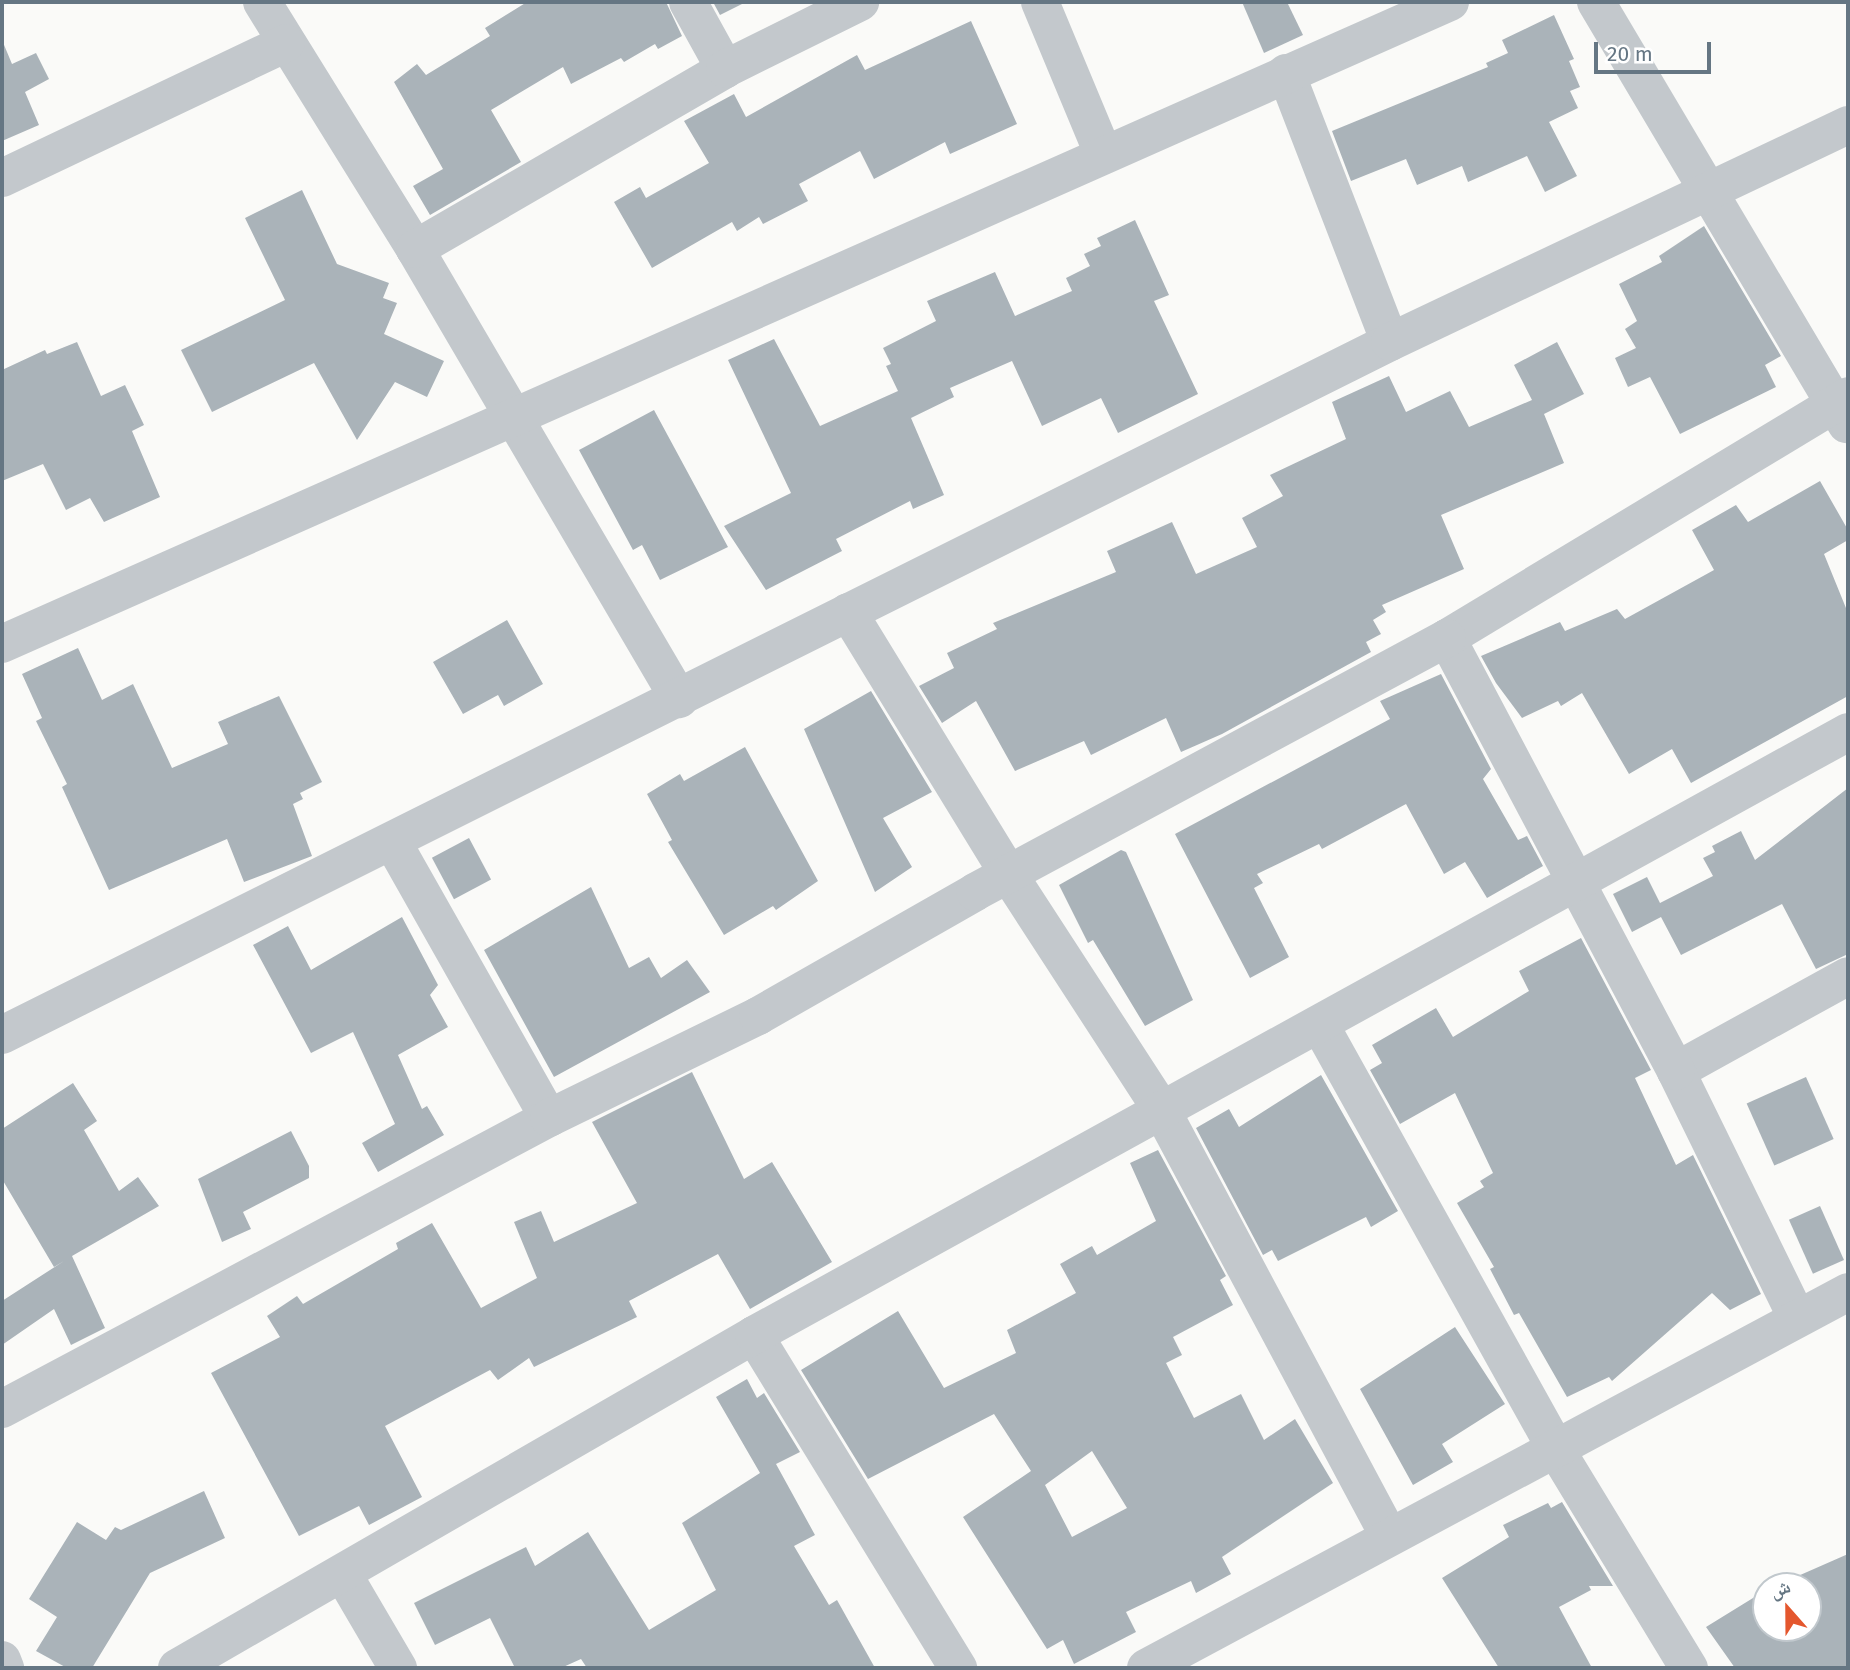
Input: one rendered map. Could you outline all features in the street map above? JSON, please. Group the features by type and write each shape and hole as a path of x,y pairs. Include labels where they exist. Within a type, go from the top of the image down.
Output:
{"street":[{"path":"262,2 415,248 511,418 679,699"},
{"path":"688,2 725,69"},
{"path":"415,248 725,69 860,2"},
{"path":"1040,2 1103,153"},
{"path":"2,644 1103,153 1450,2"},
{"path":"2,1409 549,1118 758,1016 1009,875 1447,638 1844,408 1596,2"},
{"path":"2,178 286,43"},
{"path":"1286,73 1390,342"},
{"path":"2,1035 1390,342 1848,125"},
{"path":"848,612 1009,875 1162,1111 1389,1536"},
{"path":"1447,638 1676,1071 1797,1318"},
{"path":"177,1668 344,1576 754,1335 1577,884 1848,732"},
{"path":"392,841 549,1118"},
{"path":"1676,1071 1848,976"},
{"path":"1320,1025 1555,1448 1689,1668"},
{"path":"1146,1668 1848,1292"},
{"path":"754,1335 958,1668"},
{"path":"344,1576 398,1668"},
{"path":"2,1660 5,1668"}],"building":[{"path":"527,2 666,2 682,36 658,49 655,44 624,62 621,58 571,84 563,67 491,110 521,162 430,215 413,186 443,169 394,82 417,64 426,75 490,36 485,28"},
{"path":"713,2 746,2 720,15"},
{"path":"1242,2 1287,2 1303,35 1264,53"},
{"path":"1554,15 1574,59 1569,61 1580,87 1570,91 1578,108 1549,122 1577,176 1545,192 1527,156 1468,182 1462,166 1417,185 1406,159 1351,181 1332,131 1488,67 1486,63 1508,53 1502,40"},
{"path":"971,21 1017,124 950,154 945,142 874,179 860,151 799,184 808,201 763,224 759,217 737,231 732,222 652,268 614,202 640,187 646,198 709,163 684,121 734,94 746,117 857,55 865,70"},
{"path":"2,40 12,64 36,53 49,79 25,92 39,125 2,141"},
{"path":"302,190 337,264 389,283 383,298 397,303 384,334 444,361 427,397 395,382 357,440 314,363 212,412 181,350 285,300 245,218"},
{"path":"1135,220 1169,295 1154,301 1198,394 1118,433 1101,398 1042,426 1012,361 950,388 954,397 911,418 944,495 913,509 910,501 836,539 842,551 766,590 724,526 791,493 728,360 774,339 820,426 898,391 886,366 891,364 883,348 936,321 927,301 995,272 1015,316 1072,291 1066,278 1090,266 1084,254 1101,246 1097,238"},
{"path":"1704,226 1781,356 1765,365 1776,387 1680,434 1650,377 1628,387 1615,358 1636,348 1625,329 1637,321 1619,284 1662,262 1659,256"},
{"path":"77,342 101,396 125,385 144,425 132,431 160,497 104,522 90,498 66,510 43,464 2,481 2,370 45,350 47,354"},
{"path":"1557,342 1584,394 1544,414 1564,463 1441,515 1464,569 1382,605 1386,612 1373,620 1381,634 1366,642 1371,652 1222,734 1181,752 1166,718 1091,755 1084,741 1015,771 976,701 942,723 919,686 954,668 947,653 997,629 993,623 1116,572 1107,551 1172,522 1196,574 1257,547 1242,518 1283,496 1270,475 1346,439 1332,402 1389,376 1406,412 1450,391 1469,427 1532,400 1514,365"},
{"path":"654,410 728,547 660,580 642,545 633,550 579,450"},
{"path":"1820,481 1848,530 1848,540 1824,554 1848,613 1848,696 1691,783 1672,749 1629,774 1582,693 1561,706 1558,701 1522,718 1496,683 1481,656 1560,622 1565,631 1617,609 1625,619 1714,570 1692,530 1736,505 1748,522"},
{"path":"507,620 543,684 504,706 498,695 463,714 433,662"},
{"path":"78,648 102,700 133,684 172,768 228,744 218,722 279,696 322,782 300,793 303,799 293,804 312,856 244,882 227,839 109,890 62,787 67,784 36,721 42,718 22,674"},
{"path":"1441,674 1491,769 1483,779 1518,840 1527,836 1543,866 1487,898 1465,862 1444,874 1406,804 1322,849 1319,844 1257,874 1263,883 1254,888 1289,957 1250,978 1175,834 1390,719 1380,701"},
{"path":"871,691 932,792 883,818 912,867 875,892 804,729"},
{"path":"745,747 818,881 776,910 773,906 724,935 668,842 672,840 647,794 680,774 684,781"},
{"path":"1848,788 1848,954 1816,969 1782,904 1681,955 1661,917 1632,932 1613,894 1647,877 1660,903 1713,876 1703,858 1715,852 1712,846 1741,831 1755,860"},
{"path":"469,838 491,879 454,899 432,858"},
{"path":"1121,850 1126,852 1193,1000 1145,1026 1093,940 1088,943 1059,885"},
{"path":"591,887 629,968 649,957 661,978 687,960 710,992 554,1077 484,950"},
{"path":"402,917 438,985 430,995 448,1027 398,1055 422,1109 427,1106 444,1135 378,1172 362,1143 395,1124 353,1032 311,1053 253,945 288,926 311,970"},
{"path":"1581,938 1651,1070 1635,1078 1676,1165 1693,1155 1761,1294 1730,1310 1712,1293 1612,1381 1609,1377 1567,1397 1519,1313 1514,1315 1490,1269 1494,1267 1457,1203 1484,1187 1480,1181 1493,1173 1455,1093 1400,1124 1370,1070 1382,1063 1372,1045 1436,1008 1453,1037 1529,991 1519,971"},
{"path":"692,1072 744,1179 772,1162 832,1262 750,1309 718,1254 629,1301 637,1317 534,1367 529,1358 498,1380 490,1370 385,1426 422,1497 369,1525 359,1506 299,1536 211,1373 280,1337 267,1316 297,1296 303,1304 398,1249 396,1243 432,1223 481,1308 537,1278 514,1222 541,1211 554,1242 637,1203 592,1122"},
{"path":"1321,1075 1398,1211 1371,1227 1366,1217 1278,1261 1272,1250 1263,1255 1196,1128 1229,1109 1239,1127"},
{"path":"1806,1077 1834,1139 1774,1166 1747,1103"},
{"path":"73,1083 97,1121 84,1130 119,1191 138,1177 159,1206 72,1256 105,1328 71,1345 54,1309 2,1345 2,1301 64,1261 54,1267 2,1179 2,1129"},
{"path":"291,1131 309,1166 309,1178 243,1212 251,1229 222,1242 198,1179"},
{"path":"1158,1150 1226,1276 1220,1280 1233,1305 1173,1337 1182,1355 1166,1363 1194,1418 1241,1394 1264,1440 1295,1419 1333,1483 1222,1557 1231,1574 1196,1593 1191,1581 1126,1612 1136,1632 1074,1664 1063,1640 1047,1649 963,1517 1031,1471 994,1414 868,1479 801,1370 898,1311 944,1388 1016,1353 1007,1330 1076,1293 1060,1264 1092,1246 1097,1255 1156,1221 1130,1163","holes":["1092,1451 1127,1508 1072,1537 1045,1485"]},
{"path":"1820,1206 1844,1260 1813,1274 1789,1220"},
{"path":"1455,1327 1505,1404 1442,1444 1453,1462 1413,1485 1360,1389"},
{"path":"747,1379 757,1398 764,1393 800,1452 776,1464 815,1535 794,1546 829,1605 837,1600 875,1668 587,1668 581,1659 561,1668 515,1668 490,1618 435,1645 414,1603 526,1547 535,1566 588,1532 649,1630 716,1590 682,1523 760,1473 716,1397"},
{"path":"204,1491 225,1538 150,1573 92,1668 67,1668 36,1651 57,1617 29,1599 77,1522 106,1540 115,1527 121,1530"},
{"path":"1562,1502 1613,1586 1589,1586 1591,1590 1559,1607 1592,1668 1499,1668 1442,1578 1509,1537 1503,1525 1548,1503 1551,1508"},
{"path":"1848,1554 1848,1668 1735,1668 1706,1627 1752,1599 1752,1642 1822,1642 1822,1572 1807,1572"}]}
